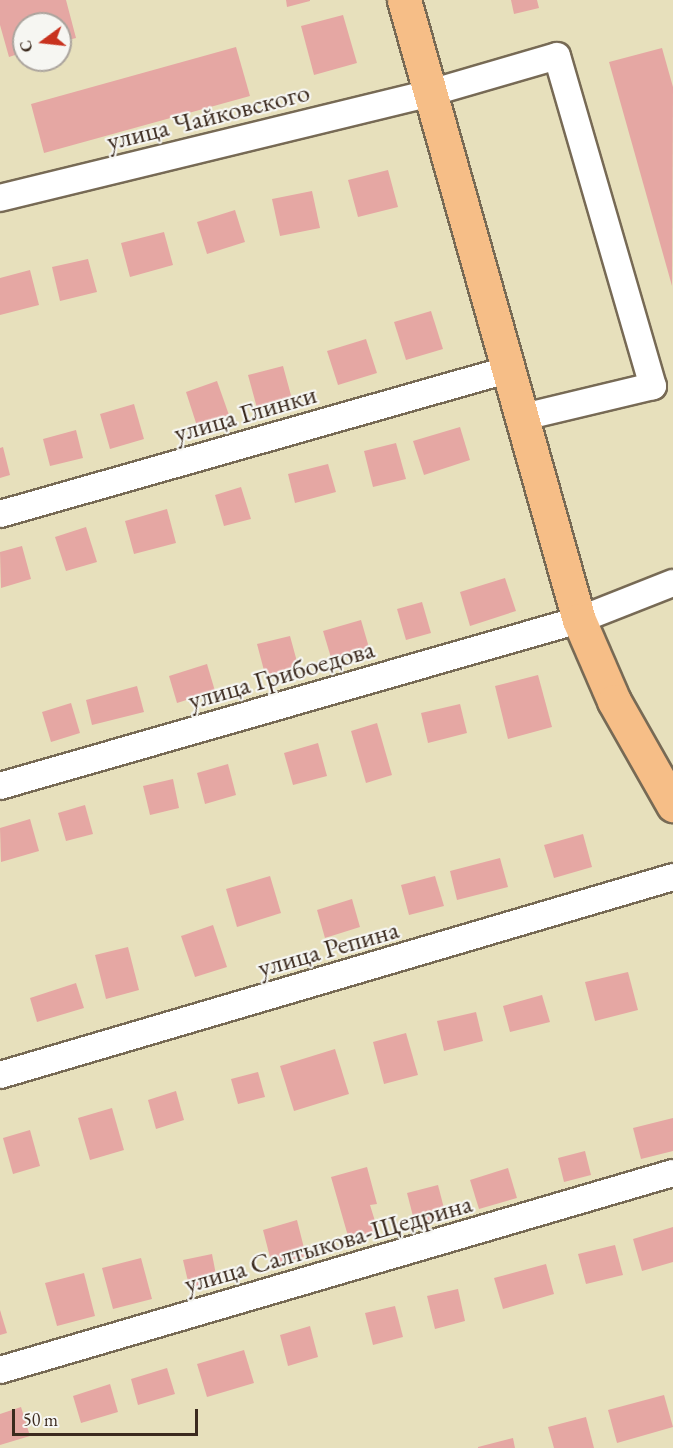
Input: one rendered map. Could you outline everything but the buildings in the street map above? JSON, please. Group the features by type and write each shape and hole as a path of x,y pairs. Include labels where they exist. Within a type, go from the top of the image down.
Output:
{"main road":[{"path":"404,0 520,418 579,620 614,701 673,805"}],"street":[{"name":"улица Чайковского","path":"0,198 430,93 557,56 652,386 520,418"},
{"name":"улица Глинки","path":"0,514 507,370"},
{"name":"улица Грибоедова","path":"0,786 579,620 673,583"},
{"name":"улица Репина","path":"0,1075 673,878"},
{"name":"улица Салтыкова-Щедрина","path":"0,1370 673,1173"}]}
